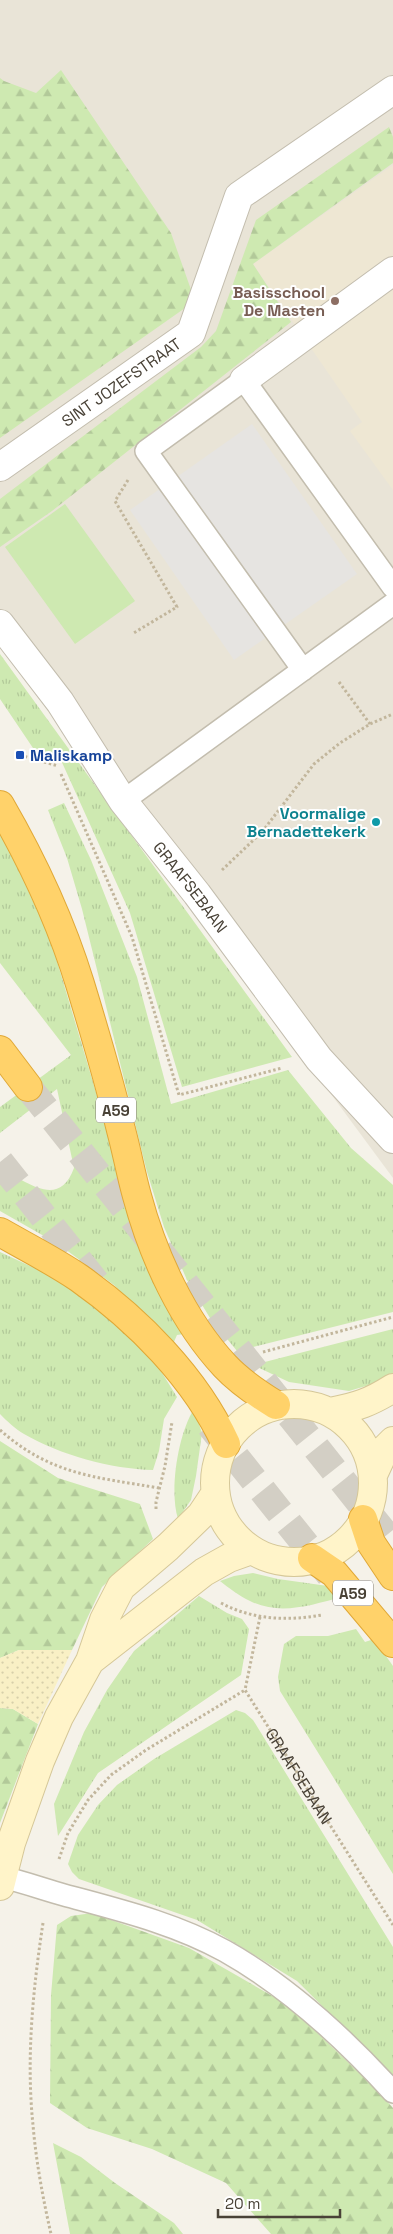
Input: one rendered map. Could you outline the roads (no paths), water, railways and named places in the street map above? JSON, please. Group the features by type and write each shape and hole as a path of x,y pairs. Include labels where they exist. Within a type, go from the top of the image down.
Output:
{"highway":[{"name":"A59","path":"0,805 20,840 62,930 80,984 121,1130 137,1198 159,1259 196,1328 225,1366 249,1388 276,1406"},
{"path":"0,1050 28,1087"},
{"path":"0,1232 78,1277 128,1317 163,1353 194,1391 216,1421 226,1444"},
{"name":"A59","path":"363,1519 371,1543 393,1576"},
{"name":"A59","path":"312,1558 334,1573 393,1643"}],"main road":[{"path":"330,1412 356,1408 371,1402 393,1388"},
{"path":"1,1881 11,1843 40,1761 59,1717 90,1662 104,1620 121,1587 168,1547 201,1515 214,1494 220,1458 226,1444 239,1426 256,1414 276,1406 294,1403 313,1405 330,1412 347,1423 360,1438 369,1455 373,1475 371,1502 355,1532 343,1544 328,1553 312,1558 277,1561 252,1550 230,1532 221,1517 214,1494"},
{"path":"373,1475 385,1449 393,1441"},
{"path":"90,1662 204,1572 229,1558 252,1550"}],"street":[{"name":"SINT JOZEFSTRAAT","path":"0,467 191,333 239,196 393,90"},
{"path":"244,380 393,271"},
{"name":"GRAAFSEBAAN","path":"0,624 60,702 123,801 197,894 319,1058 393,1139"}],"lane":[{"path":"303,670 146,451 244,380 393,586"},
{"path":"123,801 393,604"},
{"path":"1,1881 125,1910 169,1926 224,1951 264,1975 318,2018 393,2092"}],"tunnel":[{"path":"28,1087 393,1544"},
{"path":"0,1162 102,1290"},
{"path":"210,1425 330,1575"}],"place":[{"name":"Basisschool De Masten","path":"335,301"},
{"name":"Maliskamp","path":"20,755"},
{"name":"Voormalige Bernadettekerk","path":"376,822"}]}
